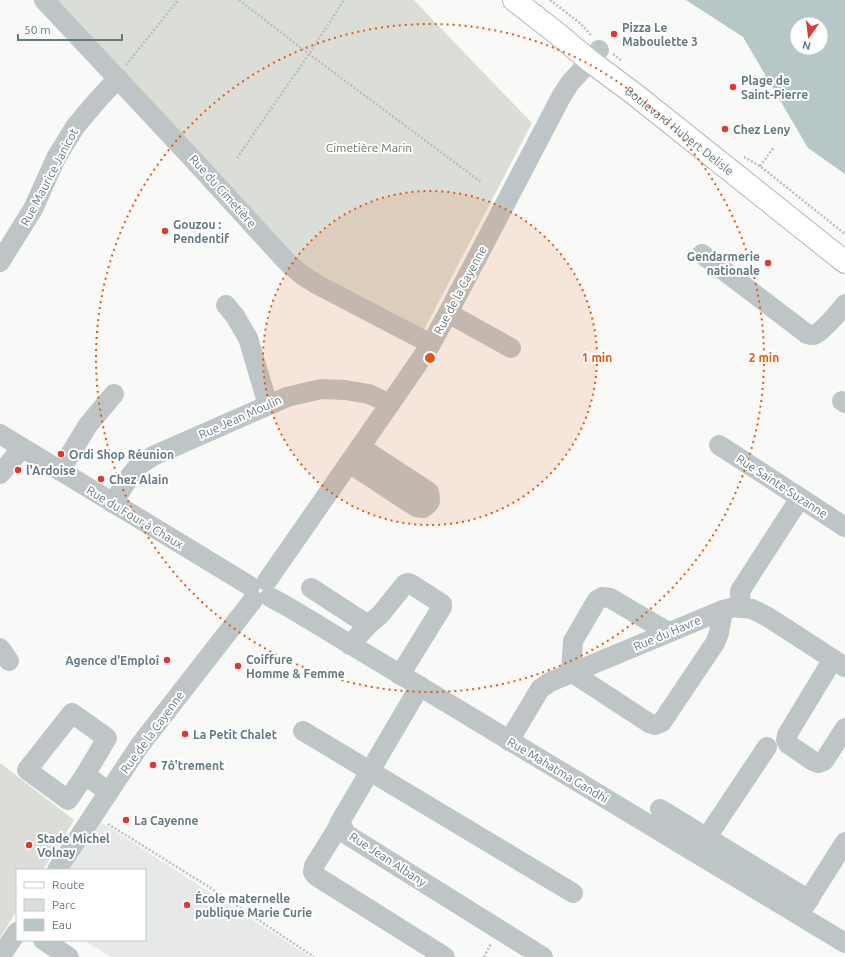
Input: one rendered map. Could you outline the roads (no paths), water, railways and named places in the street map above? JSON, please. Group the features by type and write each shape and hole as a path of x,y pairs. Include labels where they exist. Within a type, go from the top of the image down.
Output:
{"main road":[{"name":"Boulevard Hubert Delisle","path":"514,0 554,31 598,50 633,92 841,247"},
{"path":"535,0 598,50"}],"street":[{"name":"Rue du Cimetière","path":"44,0 287,262 318,286 431,344"},
{"name":"Rue de la Cayenne","path":"59,869 140,745 260,591 431,344 561,97 570,83 598,50"},
{"name":"Rue Maurice Janicot","path":"0,262 33,209 56,158 75,127 117,78"},
{"path":"702,254 807,334 815,334 820,331 843,311"},
{"path":"226,306 235,316 248,338 268,405"},
{"path":"448,313 511,348"},
{"name":"Rue Jean Moulin","path":"113,503 130,476 139,465 154,456 287,396 321,389 344,390 369,394 390,404"},
{"path":"60,471 88,425 114,394"},
{"name":"Rue du Four à Chaux","path":"0,434 260,591"},
{"name":"Rue Sainte-Suzanne","path":"719,445 845,527"},
{"path":"0,474 22,448"},
{"path":"668,632 610,598 602,597 597,600 573,641 571,672 649,724 655,725 662,722 715,643 740,591 800,498"},
{"path":"350,645 380,615 405,584 411,584 442,604 442,607 400,675"},
{"path":"311,588 368,626"},
{"name":"Rue Mahatma Gandhi","path":"260,591 509,741 804,907 845,943"},
{"path":"732,609 752,609 768,617 839,663 787,736 786,740 788,744 818,763 824,761 845,728"},
{"name":"Rue du Havre","path":"509,741 540,689 550,682 668,632 732,609"},
{"name":"Rue Jean Albany","path":"420,686 340,822 346,834 516,950 543,957"},
{"path":"304,731 573,893"},
{"path":"707,837 767,748"},
{"path":"85,775 109,792"},
{"path":"660,809 707,837 804,907 845,842"},
{"path":"340,822 314,866 313,872 316,876 445,957"},
{"path":"0,957 16,933"},
{"path":"45,941 69,957"}],"water":[{"path":"686,0 845,0 845,174 808,148 743,37"}],"place":[{"name":"Pizza Le Maboulette 3","path":"614,34"},
{"name":"Plage de Saint-Pierre","path":"733,87"},
{"name":"Chez Leny","path":"725,129"},
{"name":"Gouzou : Pendentif","path":"165,231"},
{"name":"Gendarmerie nationale","path":"768,263"},
{"name":"Ordi Shop Réunion","path":"61,454"},
{"name":"l'Ardoise","path":"18,470"},
{"name":"Chez Alain","path":"101,479"},
{"name":"Agence d'Emploî","path":"167,660"},
{"name":"Coiffure Homme & Femme","path":"238,666"},
{"name":"La Petit Chalet","path":"185,734"},
{"name":"7ô'trement","path":"153,765"},
{"name":"La Cayenne","path":"126,820"},
{"name":"Stade Michel Volnay","path":"29,845"},
{"name":"École maternelle publique Marie Curie","path":"187,905"}],"park label":[{"name":"Cimetière Marin","path":"369,147"}]}
